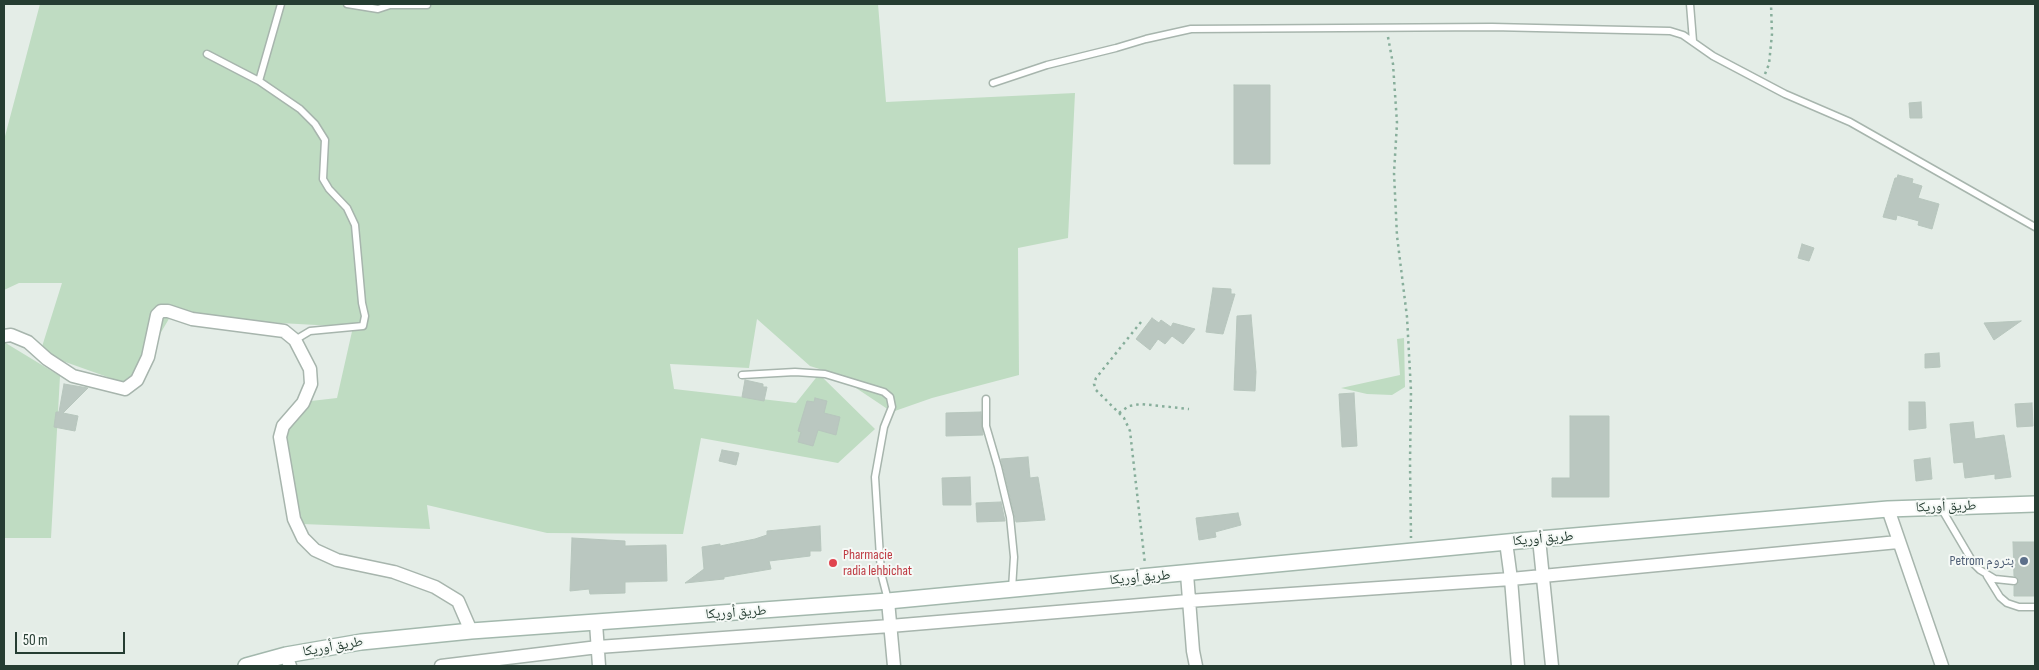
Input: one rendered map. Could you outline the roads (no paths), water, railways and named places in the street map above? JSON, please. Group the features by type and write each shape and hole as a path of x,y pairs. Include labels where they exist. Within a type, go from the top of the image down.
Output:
{"street":[{"path":"4,336 11,335 28,342 47,359 73,376 125,388 137,380 148,357 157,316 161,311 168,311 192,319 284,331 295,340 310,370 311,384 303,403 283,426 280,437 294,519 303,538 315,550 337,560 394,572 435,587 458,601 471,631"},
{"name":"طريق أوريكا","path":"246,666 288,661 361,642 471,631 596,624 888,601 1146,578 1506,542 1888,509 2035,504"},
{"path":"1888,509 1942,666"},
{"path":"1539,539 1552,666"},
{"path":"1506,542 1518,666"},
{"path":"442,666 598,647 890,626 1188,600 1511,579 1898,542"},
{"path":"1186,574 1196,666"},
{"path":"888,601 894,666"},
{"path":"596,624 599,666"}],"lane":[{"path":"259,80 281,4"},
{"path":"347,4 378,8 390,5 427,5"},
{"path":"1690,4 1693,41"},
{"path":"994,82 1047,65 1191,29 1492,27 1676,32 1693,41 1713,56 1785,94 1850,122 2035,227"},
{"path":"207,54 259,80 300,109 316,124 325,140 323,179 329,189 347,208 355,225 362,303 365,316 362,326 310,331 295,340"},
{"path":"742,375 795,372 825,374 884,392 890,397 892,407 884,427 875,478 881,574 888,601"},
{"path":"986,399 986,426 1010,517 1014,558 1012,590"},
{"path":"1940,507 1974,564 1987,575 2000,597 2008,603 2019,607 2035,607"},
{"path":"1987,575 2002,580 2014,581"}],"place":[{"name":"Petrom بتروم","path":"2024,561"},
{"name":"Pharmacie radia lehbichat","path":"833,563"}]}
